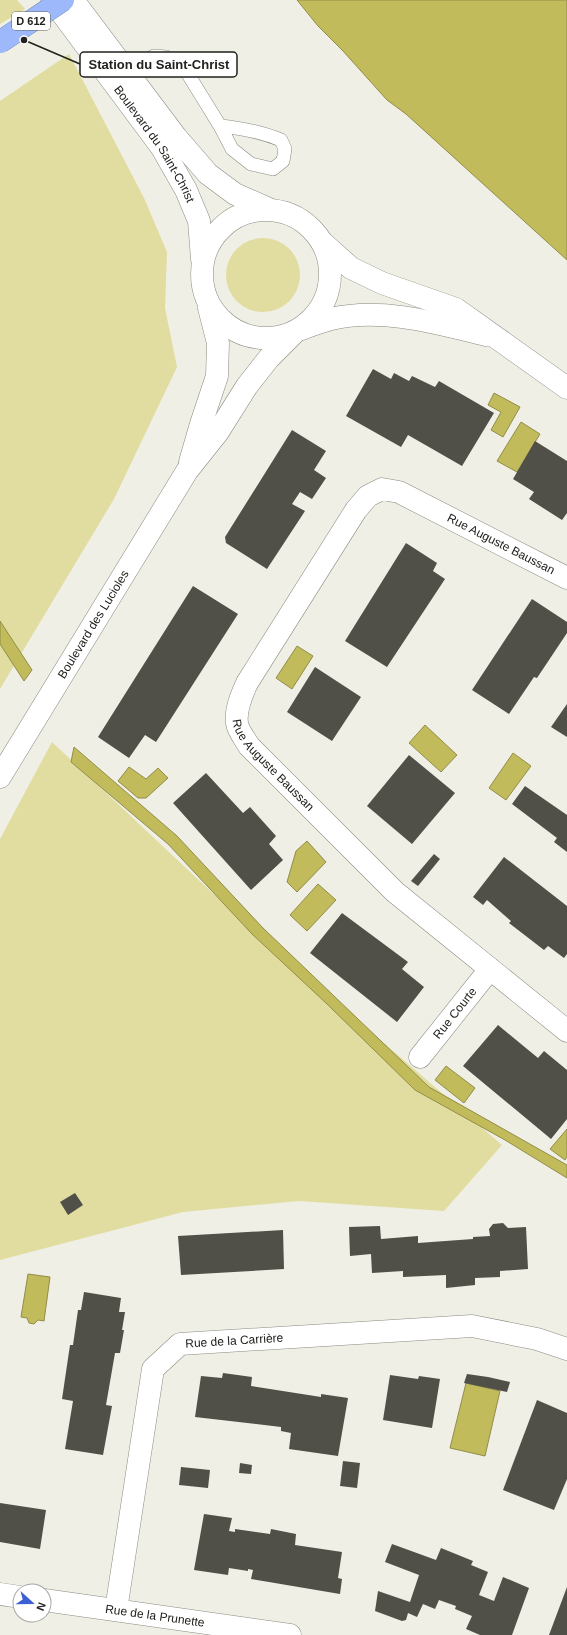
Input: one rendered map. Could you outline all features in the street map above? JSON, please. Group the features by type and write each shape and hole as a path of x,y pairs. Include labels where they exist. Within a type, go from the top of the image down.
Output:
{"highway":[{"name":"D 612","path":"0,42 63,0"}],"street":[{"name":"Boulevard du Saint-Christ","path":"52,0 162,148 186,190 199,221 202,260"},
{"name":"Boulevard du Saint-Christ","path":"73,0 176,137 208,174 235,194 270,210"},
{"path":"499,339 410,318 371,315 332,319 275,339 255,339 237,333 221,322 209,306 202,284 202,260 211,239 227,222 247,212 270,210 291,214 309,226 322,242 351,268 382,284 456,309 499,339 567,388"},
{"path":"297,331 315,316 325,299 330,280 329,261 322,242"},
{"name":"Boulevard des Lucioles","path":"187,471 217,376 218,343 209,306"},
{"name":"Boulevard des Lucioles","path":"0,777 187,471 218,432 247,386 269,358 297,331"},
{"name":"Rue Auguste Baussan","path":"567,578 399,492 382,489 368,496 356,510 247,683 239,703 237,723 241,734 249,746 395,892 567,1031"},
{"name":"Rue Courte","path":"420,1057 490,969"},
{"name":"Rue de la Carrière","path":"116,1610 153,1368 180,1344 472,1326 537,1339 567,1349"},
{"path":"0,1594 12,1595"},
{"name":"Rue de la Prunette","path":"52,1601 290,1635"}],"lane":[{"path":"126,71 154,56 166,57 183,66 220,126 232,149 251,164 273,169 283,161 285,149 281,140 268,134 220,126"}],"shaded area":[{"path":"0,0 17,0 25,9 0,24"},
{"path":"297,0 567,0 567,260 406,114 387,100 343,51 318,26"},
{"path":"69,54 144,198 167,252 165,308 177,367 114,499 0,689 0,101"},
{"path":"263,238 284,244 294,254 300,275 294,296 284,306 263,312 242,306 232,296 226,275 232,254 242,244"},
{"path":"494,393 520,407 503,437 491,430 501,412 488,405"},
{"path":"521,422 540,434 517,472 497,461"},
{"path":"0,621 32,670 24,681 0,644"},
{"path":"297,646 313,656 292,689 276,678"},
{"path":"425,725 457,755 441,772 409,743"},
{"path":"52,742 238,917 502,1145 444,1211 299,1201 183,1212 0,1260 0,839"},
{"path":"74,747 177,836 263,928 429,1087 567,1165 567,1178 505,1140 415,1090 327,1004 252,934 168,844 71,762"},
{"path":"513,753 531,766 506,800 489,788"},
{"path":"129,767 146,779 158,768 168,778 146,798 138,798 118,781"},
{"path":"307,841 326,862 297,892 287,882 296,851"},
{"path":"318,884 336,900 307,931 290,915"},
{"path":"446,1066 475,1088 464,1103 435,1080"},
{"path":"567,1129 567,1157 565,1160 550,1149"},
{"path":"28,1274 50,1277 44,1321 38,1320 34,1324 29,1323 27,1318 21,1317"},
{"path":"466,1383 500,1391 485,1456 450,1448"}],"building":[{"path":"373,369 391,379 394,373 409,381 412,376 435,387 439,381 494,413 462,466 408,435 401,447 346,416"},
{"path":"292,430 326,451 314,470 326,478 312,499 300,492 292,504 305,511 267,569 226,543 225,537"},
{"path":"535,441 567,461 567,513 562,520 529,499 534,492 513,479"},
{"path":"406,543 437,563 433,571 445,579 387,667 345,641"},
{"path":"193,586 238,614 156,742 145,735 129,758 98,737"},
{"path":"532,599 567,622 567,633 537,678 534,677 509,714 472,690"},
{"path":"315,667 361,697 332,741 287,712"},
{"path":"567,704 567,737 551,727"},
{"path":"409,755 455,793 412,844 367,806"},
{"path":"206,773 243,813 250,807 276,836 269,844 283,860 251,890 173,803"},
{"path":"525,786 567,815 567,852 554,842 557,838 512,804"},
{"path":"434,854 440,859 418,886 411,881"},
{"path":"504,857 567,906 567,954 564,958 548,946 544,950 509,923 511,921 487,900 483,905 473,897"},
{"path":"342,913 408,962 402,969 424,987 397,1022 310,953"},
{"path":"498,1025 538,1058 544,1051 567,1070 567,1119 551,1139 463,1066"},
{"path":"75,1193 83,1205 68,1215 60,1202"},
{"path":"503,1223 508,1228 526,1227 528,1269 500,1271 500,1277 475,1278 475,1285 446,1288 446,1275 403,1277 403,1271 372,1273 371,1254 350,1256 349,1227 380,1226 381,1239 418,1236 418,1243 473,1239 473,1237 490,1236 489,1229 493,1224"},
{"path":"283,1230 284,1269 181,1275 178,1236"},
{"path":"84,1292 121,1298 119,1312 125,1312 120,1353 115,1353 106,1405 112,1406 103,1455 65,1449 73,1401 62,1399 70,1345 73,1345 78,1310 81,1310"},
{"path":"223,1373 252,1377 251,1386 321,1397 321,1394 348,1398 338,1456 289,1449 291,1433 281,1431 281,1427 195,1417 201,1376 222,1378"},
{"path":"467,1374 510,1382 507,1392 464,1383"},
{"path":"390,1375 418,1379 419,1376 440,1379 432,1428 383,1420"},
{"path":"537,1400 567,1413 567,1479 554,1510 503,1490"},
{"path":"343,1461 360,1463 357,1488 340,1486"},
{"path":"240,1463 252,1465 251,1474 239,1473"},
{"path":"181,1467 210,1470 208,1488 179,1485"},
{"path":"0,1503 46,1510 40,1549 0,1542"},
{"path":"204,1514 232,1518 229,1531 235,1532 235,1529 270,1534 271,1529 296,1534 295,1545 342,1552 338,1578 342,1579 340,1594 251,1579 253,1570 248,1569 248,1571 229,1568 228,1575 194,1570"},
{"path":"392,1544 436,1560 441,1548 473,1561 471,1565 488,1572 479,1595 494,1601 503,1577 529,1588 512,1635 480,1635 466,1629 472,1616 455,1609 456,1606 439,1600 435,1609 423,1604 417,1617 408,1613 406,1620 402,1621 375,1611 378,1591 410,1602 419,1575 385,1562"},
{"path":"567,1587 567,1635 549,1635"}],"place":[{"name":"Station du Saint-Christ","path":"24,40"}]}
